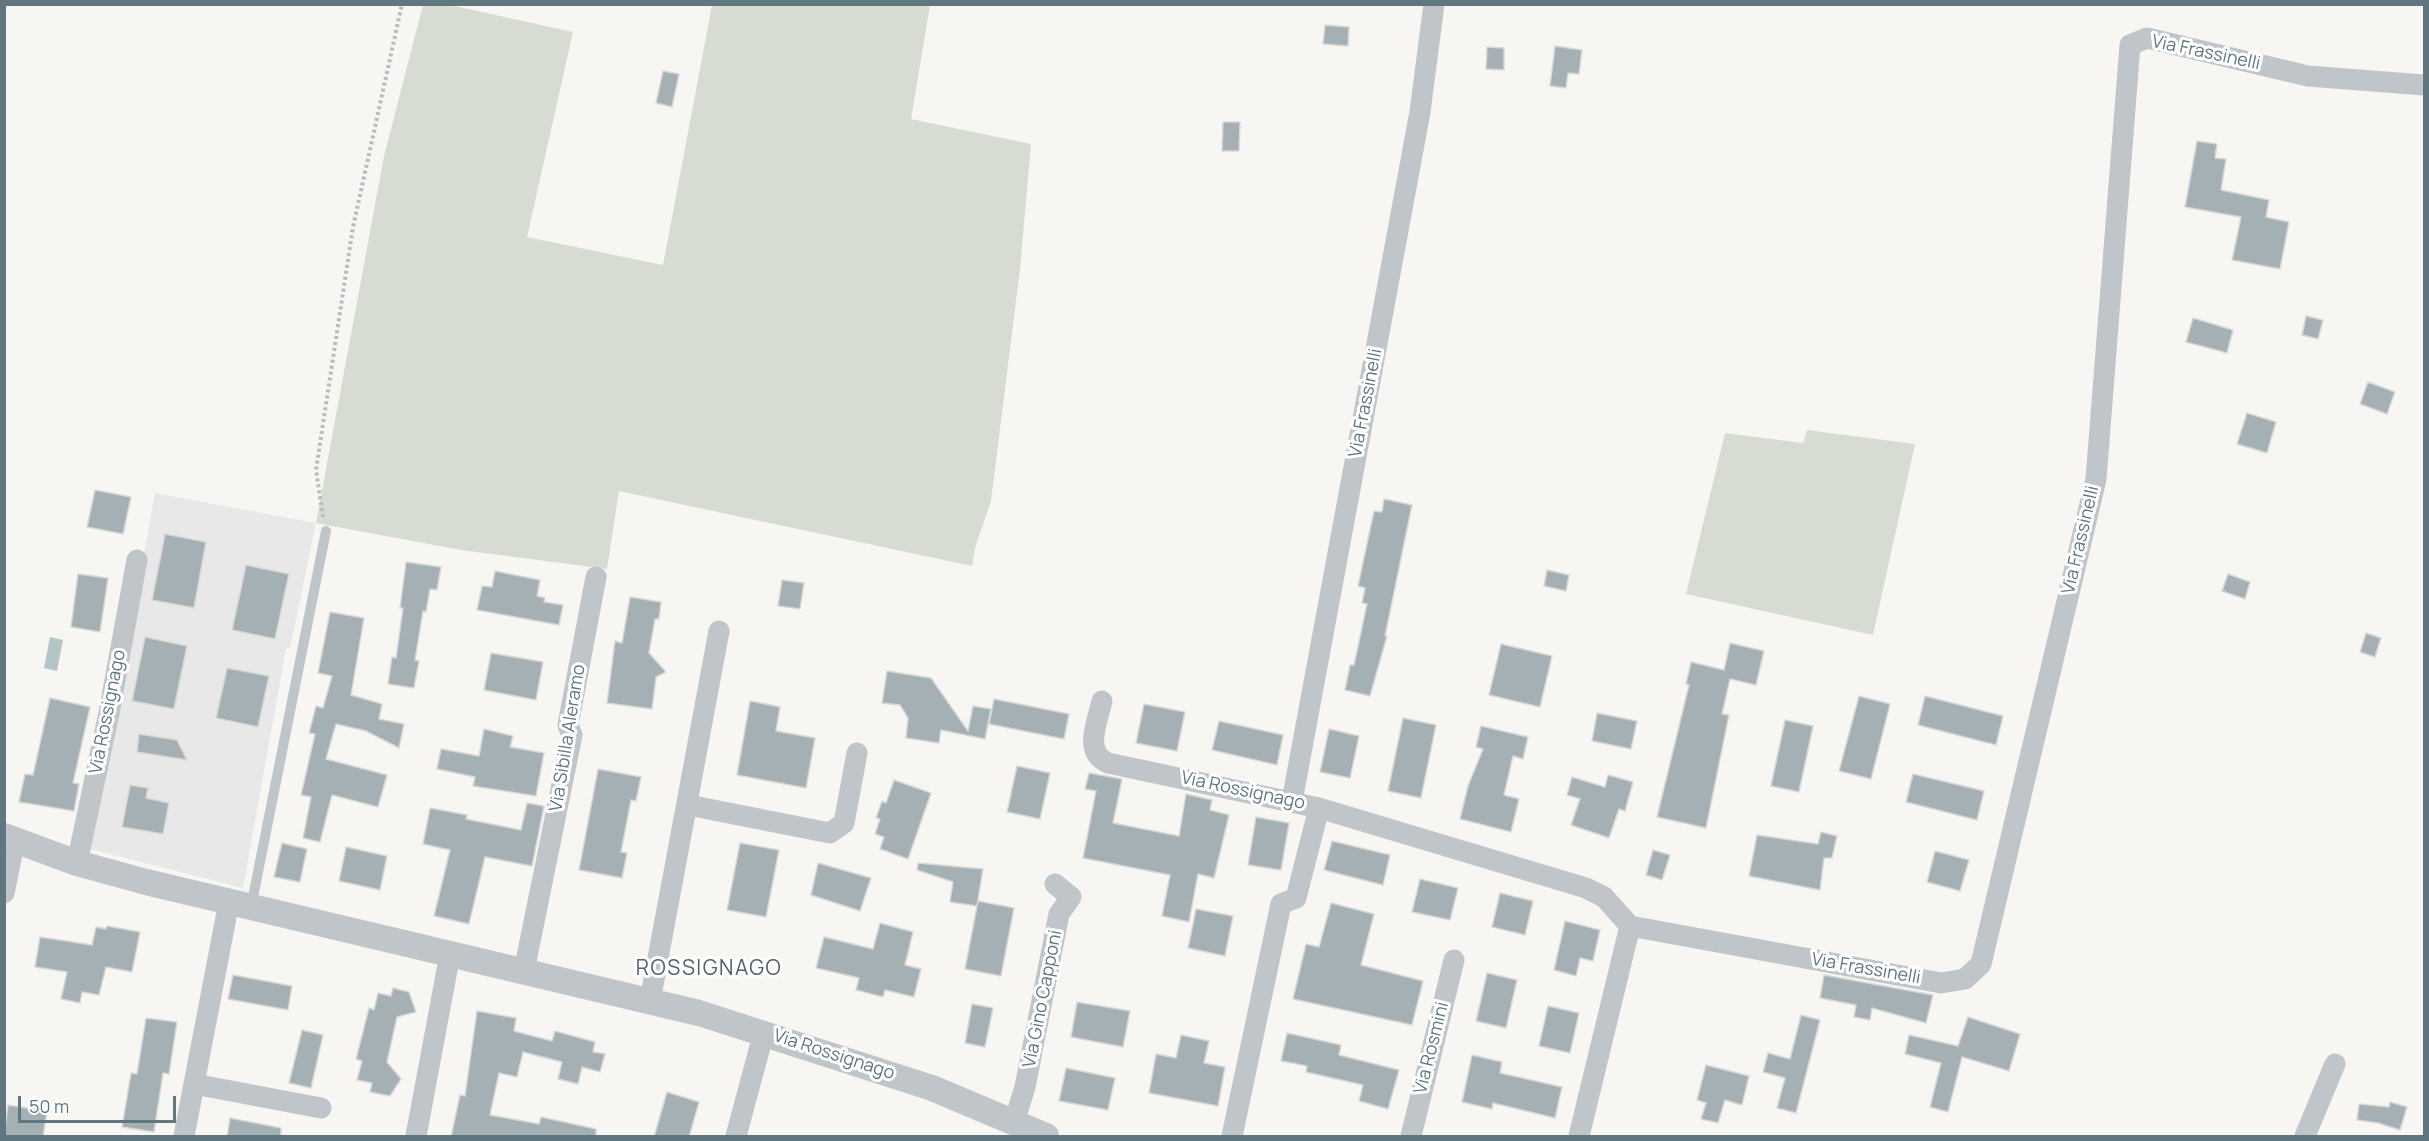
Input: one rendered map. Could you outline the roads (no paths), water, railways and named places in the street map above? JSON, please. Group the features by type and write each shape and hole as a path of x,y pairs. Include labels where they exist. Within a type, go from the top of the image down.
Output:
{"street":[{"name":"Via Frassinelli","path":"1292,801 1420,112 1434,4"},
{"name":"Via Frassinelli","path":"1630,926 1941,983 1965,979 1981,964 2096,479 2130,45 2147,38 2307,76 2424,85"},
{"name":"Via Rossignago","path":"77,863 109,713 137,561"},
{"name":"Via Sibilla Aleramo","path":"524,971 572,735 568,725 596,576"},
{"path":"651,1001 718,631"},
{"name":"Via Rossignago","path":"1102,702 1093,749 1098,758 1108,763 1319,808 1296,898 1281,904 1232,1137"},
{"path":"687,805 830,833 844,823 857,753"},
{"path":"1319,808 1586,888 1604,897 1630,926 1579,1137"},
{"name":"Via Rossignago","path":"10,838 77,863 240,905 651,1001 764,1032 932,1088 1046,1137"},
{"path":"4,893 10,838"},
{"name":"Via Gino Capponi","path":"1014,1123 1025,1087 1059,914 1071,897 1055,884"},
{"path":"184,1137 194,1084 240,905"},
{"path":"416,1137 450,954"},
{"name":"Via Rosmini","path":"1411,1137 1454,960"},
{"path":"736,1137 764,1032"},
{"path":"2305,1137 2335,1064"},
{"path":"194,1084 321,1108"}],"lane":[{"path":"240,905 326,531"}],"district":[{"name":"ROSSIGNAGO","path":"709,969"}]}
